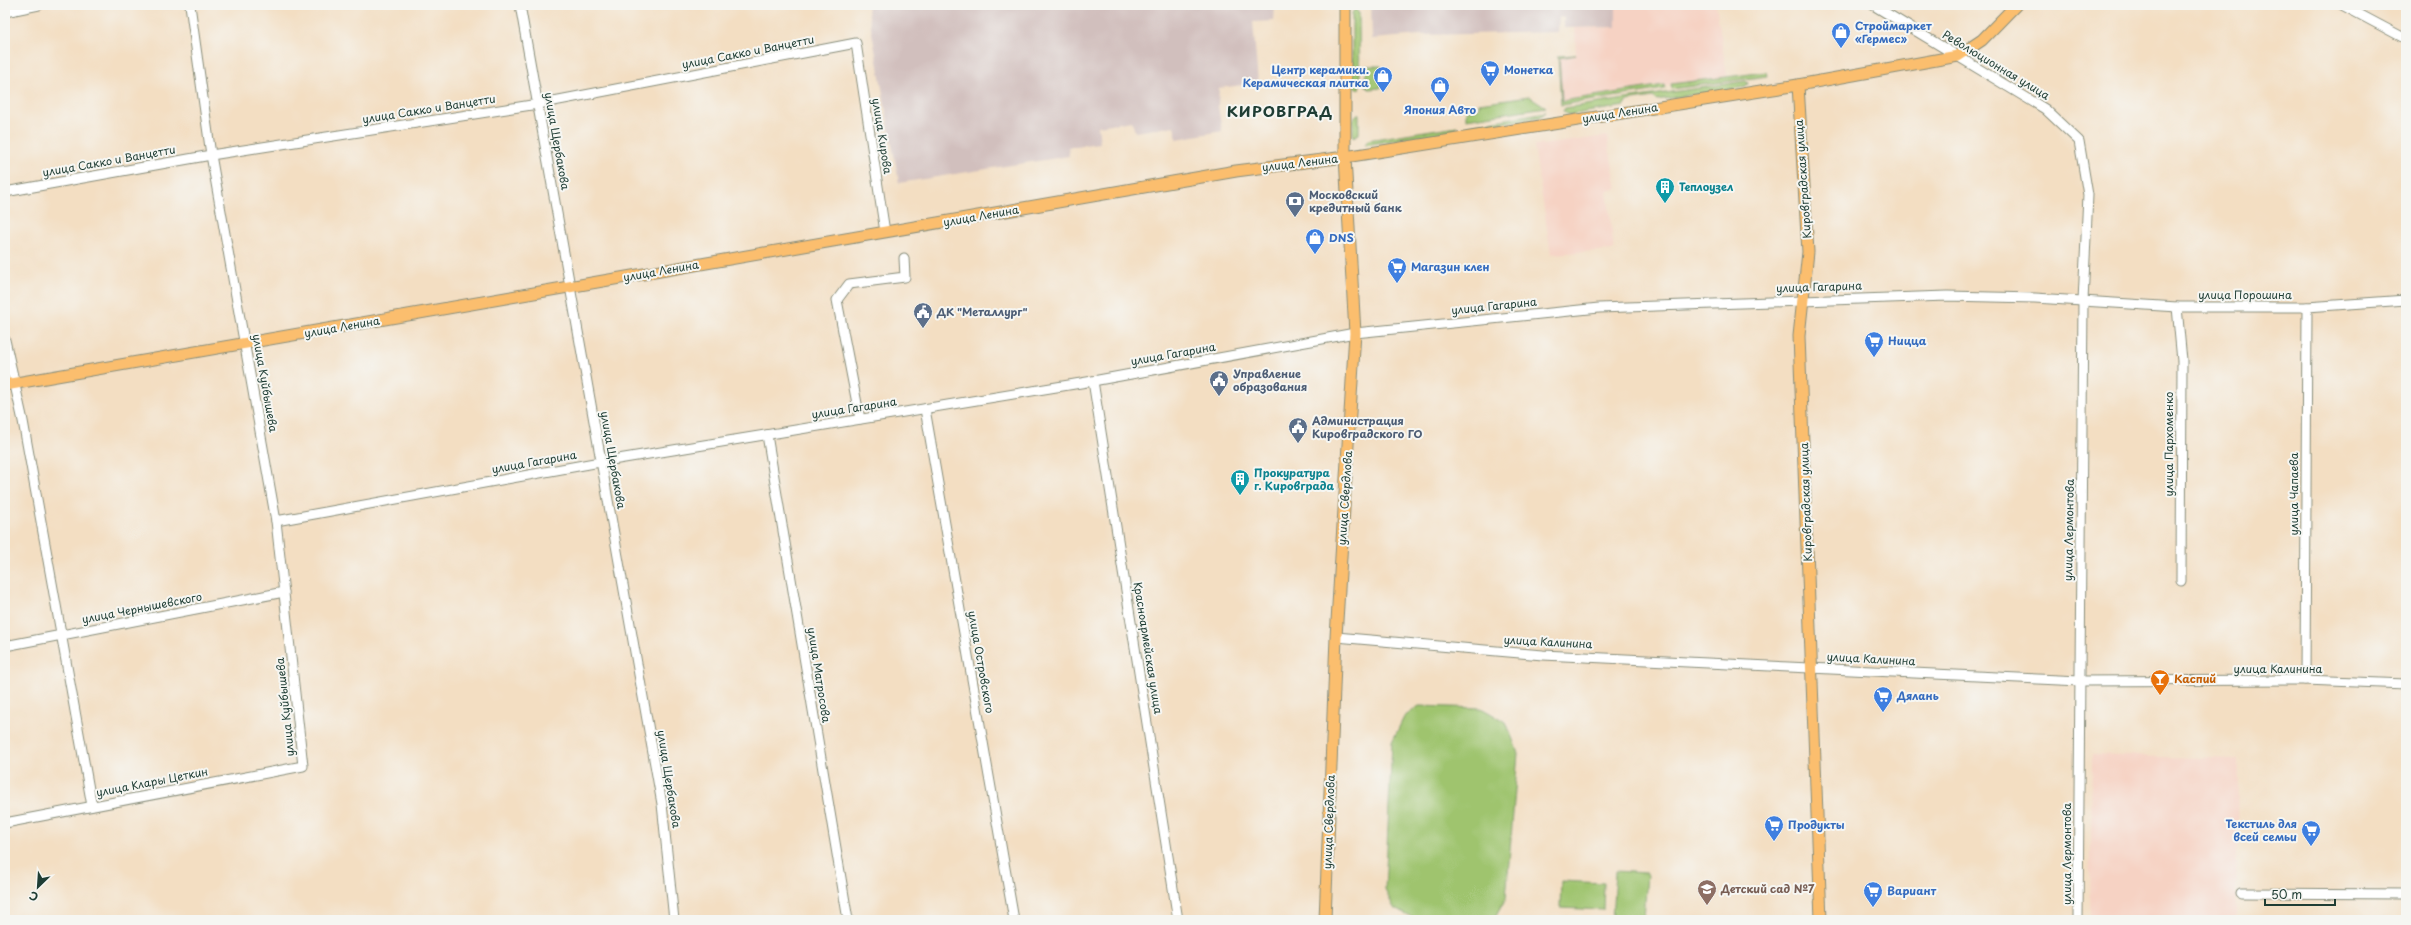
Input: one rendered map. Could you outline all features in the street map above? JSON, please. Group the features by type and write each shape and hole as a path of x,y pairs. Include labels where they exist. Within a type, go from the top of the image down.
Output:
{"main road":[{"name":"улица Свердлова","path":"1325,920 1336,637 1355,333 1345,157 1345,5"},
{"path":"1958,56 1982,40 2016,5"},
{"name":"улица Ленина","path":"10,384 1229,172 1345,157 1798,85 1958,56"},
{"name":"Кировградская улица","path":"1798,85 1808,252 1800,336 1821,920"}],"street":[{"path":"5,12 39,5"},
{"name":"улица Куйбышева","path":"190,5 210,155 246,344 276,521 303,766"},
{"name":"улица Щербакова","path":"520,5 571,286 600,462 662,804 674,920"},
{"name":"Революционная улица","path":"1874,5 2045,108 2079,141"},
{"path":"2342,5 2406,38"},
{"name":"улица Сакко и Ванцетти","path":"5,192 210,155 538,104 856,44"},
{"name":"улица Кирова","path":"856,44 885,232"},
{"name":"улица Лермонтова","path":"2078,920 2083,301 2088,196 2079,141"},
{"path":"860,420 838,300 849,284 905,277 904,258"},
{"name":"улица Гагарина","path":"276,521 600,462 1093,381 1355,333 1599,308 1947,296 2083,301"},
{"name":"улица Порошина","path":"2083,301 2177,307 2307,307 2406,300"},
{"name":"улица Пархоменко","path":"2177,307 2182,361 2181,581"},
{"name":"улица Чапаева","path":"2305,680 2307,307"},
{"path":"5,340 10,384 62,636 92,806"},
{"name":"Красноармейская улица","path":"1093,381 1178,920"},
{"name":"улица Островского","path":"925,408 1014,920"},
{"name":"улица Матросова","path":"767,435 848,920"},
{"name":"улица Чернышевского","path":"5,646 284,592"},
{"name":"улица Калинина","path":"1336,637 1543,655 2080,681 2305,680 2406,684"},
{"name":"улица Клары Цеткин","path":"5,823 303,766"},
{"path":"2241,893 2406,894"}],"shaded area":[{"path":"867,5 1275,5 1274,21 1253,22 1258,83 1219,88 1218,106 1222,131 1177,139 1174,126 1135,132 1132,121 1098,126 1100,143 1068,147 1069,156 899,183"},
{"path":"1371,5 1647,5 1616,6 1616,27 1564,28 1564,18 1559,17 1558,32 1421,35 1372,39"},
{"path":"1716,5 1727,76 1562,101 1559,57 1576,56 1575,28 1616,27 1616,6"},
{"path":"1607,136 1617,189 1607,191 1614,250 1551,254 1534,146"},
{"path":"2092,755 2238,759 2236,920 2090,920"}],"green space":[{"path":"1355,9 1359,13 1359,89 1356,89 1352,84 1352,13"},
{"path":"1576,55 1559,58 1562,101 1664,85 1665,89 1561,105 1558,56"},
{"path":"1366,66 1381,66 1381,88 1369,89 1366,86"},
{"path":"1766,72 1767,76 1672,89 1671,84"},
{"path":"1746,81 1748,83 1746,87 1657,100 1653,97 1628,101 1625,106 1568,115 1563,111 1565,108"},
{"path":"1529,96 1546,107 1466,119 1466,111 1479,108 1479,103"},
{"path":"1546,112 1540,117 1470,128 1468,126"},
{"path":"1359,113 1359,134 1353,137 1353,118"},
{"path":"1457,126 1454,131 1365,145 1368,140"},
{"path":"1419,706 1481,708 1506,722 1518,753 1506,898 1496,916 1488,920 1416,920 1394,908 1385,890 1392,742 1404,717"},
{"path":"1615,871 1647,873 1644,920 1612,920"},
{"path":"1561,881 1604,883 1603,910 1560,908"}],"place":[{"name":"Строймаркет «Гермес»","path":"1841,49"},
{"name":"Монетка","path":"1490,87"},
{"name":"Центр керамики. Керамическая плитка","path":"1383,93"},
{"name":"Япония Авто","path":"1440,103"},
{"name":"Теплоузел","path":"1665,204"},
{"name":"Московский кредитный банк","path":"1295,218"},
{"name":"DNS","path":"1315,255"},
{"name":"Магазин клен","path":"1397,284"},
{"name":"ДК \"Металлург\"","path":"923,329"},
{"name":"Ницца","path":"1874,358"},
{"name":"Управление образования","path":"1219,397"},
{"name":"Администрация Кировградского ГО","path":"1298,444"},
{"name":"Прокуратура г. Кировграда","path":"1240,496"},
{"name":"Каспий","path":"2160,696"},
{"name":"Дялань","path":"1883,713"},
{"name":"Продукты","path":"1774,842"},
{"name":"Текстиль для всей семьи","path":"2311,847"},
{"name":"Детский сад №7","path":"1707,906"},
{"name":"Вариант","path":"1873,908"}],"district":[{"name":"КИРОВГРАД","path":"1280,112"}]}
